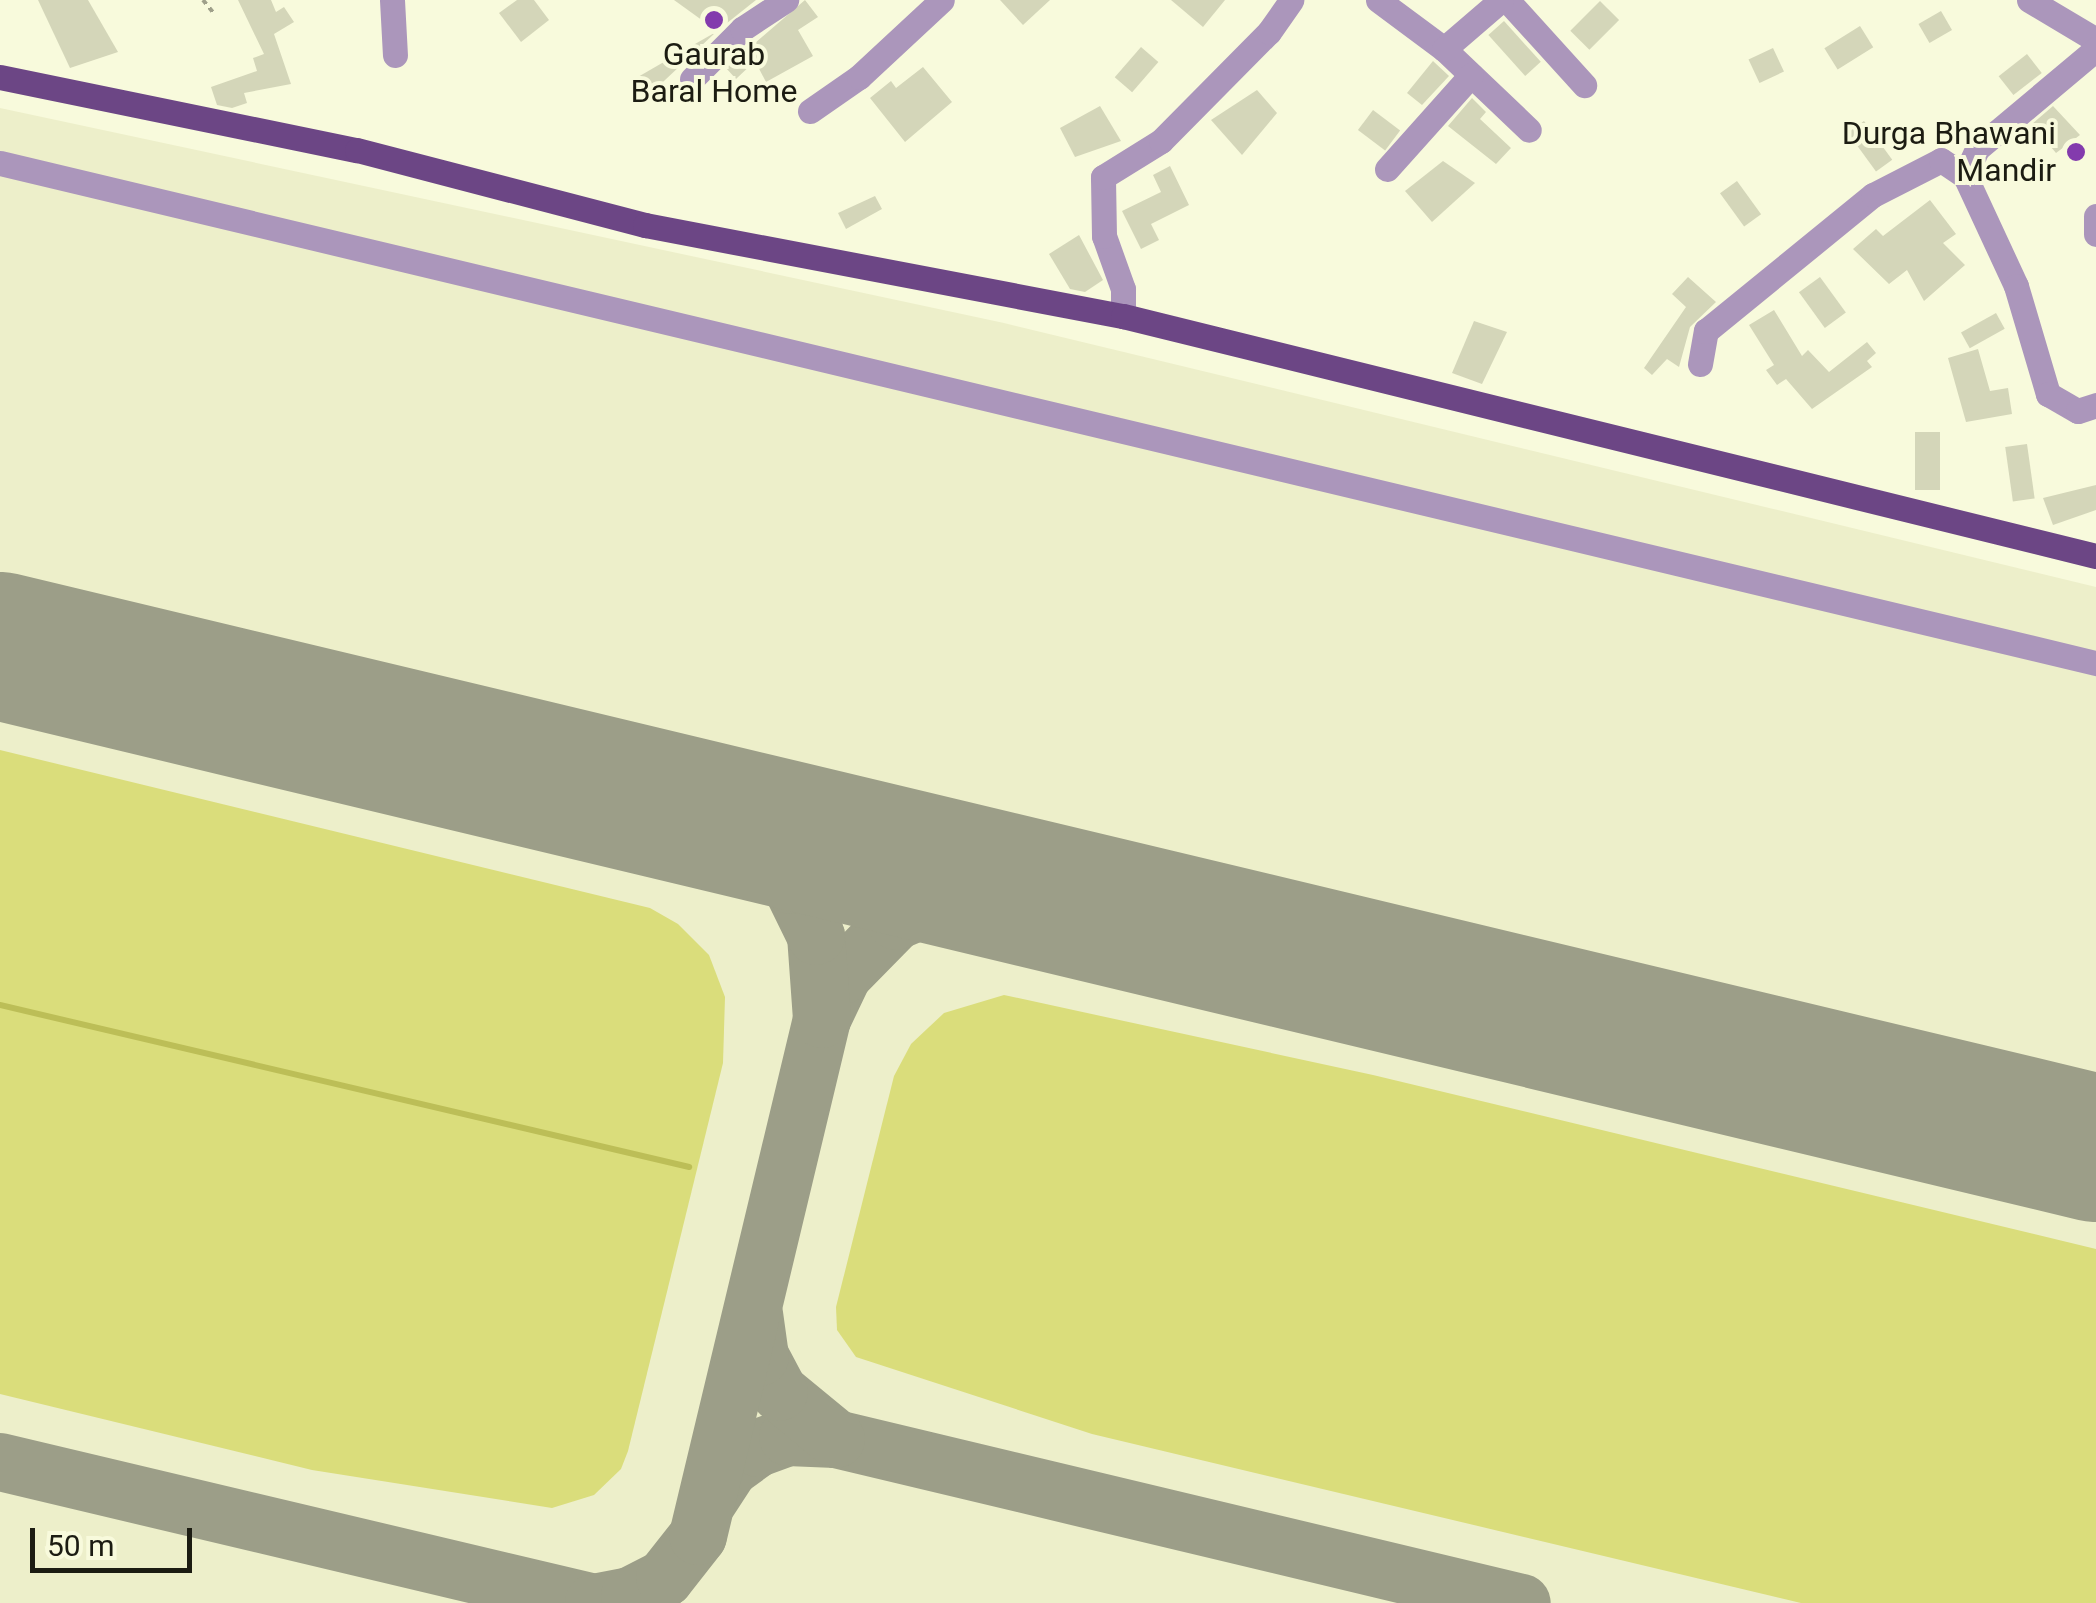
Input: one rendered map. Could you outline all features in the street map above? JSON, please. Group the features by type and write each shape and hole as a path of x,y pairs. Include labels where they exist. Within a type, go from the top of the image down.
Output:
{"main road":[{"path":"0,76 357,150 644,225 1124,316 2096,556"}],"street":[{"path":"392,0 395,54"},
{"path":"692,79 742,28 786,0"},
{"path":"810,112 859,77 942,0"},
{"path":"1124,316 1122,289 1104,236 1103,178 1161,142 1269,32 1291,0"},
{"path":"1378,0 1444,48 1529,130"},
{"path":"1444,48 1504,0 1584,85"},
{"path":"2029,0 2096,40"},
{"path":"1965,176 1977,149 2096,49"},
{"path":"1387,169 1471,75"},
{"path":"1700,364 1706,331 1873,194 1941,160 1965,176 2016,286 2048,394 2078,411 2096,405"},
{"path":"0,163 2096,663"},
{"path":"2096,216 2096,234"}],"path":[{"path":"203,0 215,15"}],"shaded area":[{"path":"0,108 1004,323 2096,587 2096,1603 0,1603"}],"green space":[{"path":"0,750 650,908 678,924 709,955 725,997 723,1063 628,1451 621,1469 594,1495 552,1508 312,1470 0,1394"},
{"path":"1004,995 1373,1075 2096,1249 2096,1603 1801,1603 1092,1434 856,1357 837,1330 836,1307 894,1076 911,1044 944,1013"}],"building":[{"path":"38,0 88,0 118,52 70,68"},
{"path":"238,0 271,0 276,12 284,7 294,22 274,34 291,84 244,93 247,103 232,108 217,105 211,87 257,71 253,58 264,54"},
{"path":"517,0 534,0 549,20 521,42 499,13"},
{"name":"Gaurab Baral Home","path":"674,0 756,0 717,31"},
{"path":"805,0 818,17 798,30 813,56 766,82 755,61 736,79 726,68"},
{"path":"1000,0 1050,0 1023,25"},
{"path":"1171,0 1225,0 1203,27"},
{"path":"1600,1 1619,20 1589,50 1570,31"},
{"path":"1941,11 1952,30 1929,43 1918,24"},
{"path":"1504,21 1541,62 1525,76 1488,35"},
{"path":"1860,26 1873,47 1838,69 1824,48"},
{"path":"716,32 647,97 631,81 688,48"},
{"path":"1141,47 1158,62 1132,92 1115,77"},
{"path":"1773,48 1784,72 1760,83 1749,59"},
{"path":"2027,54 2042,73 2013,95 1999,76"},
{"path":"1433,61 1449,76 1422,105 1407,93"},
{"path":"923,67 952,102 905,142 870,98 891,81 896,88"},
{"path":"1257,90 1277,113 1242,155 1211,120"},
{"path":"1472,98 1486,112 1480,119 1511,148 1496,164 1448,126"},
{"path":"1100,106 1121,141 1075,157 1060,128"},
{"path":"2053,106 2080,135 2056,153 2041,135 2033,140 2026,129"},
{"path":"1373,110 1400,130 1385,150 1358,130"},
{"path":"1864,121 1892,160 1876,172 1848,133"},
{"path":"1443,161 1475,183 1432,222 1405,191"},
{"path":"1170,166 1189,205 1151,224 1159,240 1141,249 1122,211 1161,192 1153,175"},
{"path":"1737,181 1761,214 1744,227 1720,193"},
{"path":"875,196 882,209 846,229 838,213"},
{"path":"1930,200 1956,234 1943,243 1965,265 1924,301 1907,270 1889,284 1853,249 1876,229 1883,236"},
{"path":"1079,235 1103,280 1085,292 1070,289 1049,254"},
{"path":"1688,277 1716,302 1690,327 1679,367 1667,359 1652,375 1644,368 1686,307 1672,294"},
{"path":"1820,277 1846,313 1825,328 1799,292"},
{"path":"1774,310 1802,356 1808,350 1829,372 1867,342 1876,353 1867,361 1872,367 1812,409 1786,379 1777,385 1766,370 1774,365 1749,325"},
{"path":"1996,313 2005,329 1970,348 1961,332"},
{"path":"1474,321 1507,332 1482,384 1452,373"},
{"path":"1978,349 1990,391 2008,388 2012,414 1966,422 1948,358"},
{"path":"1915,432 1940,432 1940,490 1915,490"},
{"path":"2027,444 2035,498 2013,502 2005,447"},
{"path":"2096,485 2096,510 2053,525 2043,498"}],"waterway":[{"path":"0,1005 689,1167"}],"taxiway":[{"path":"594,1603 630,1596 665,1578 698,1536 822,1019 816,936 791,885 754,847 694,813"},
{"path":"822,1019 843,975 896,921 953,897 1036,894"},
{"path":"709,1500 730,1468 758,1448 788,1437 836,1439 779,1392 760,1357 754,1314"},
{"path":"836,1439 1522,1603"},
{"path":"0,1462 594,1603"}],"runway":[{"path":"0,646 2096,1148"}],"place":[{"name":"Gaurab Baral Home","path":"714,20"},
{"name":"Durga Bhawani Mandir","path":"2076,152"}]}
